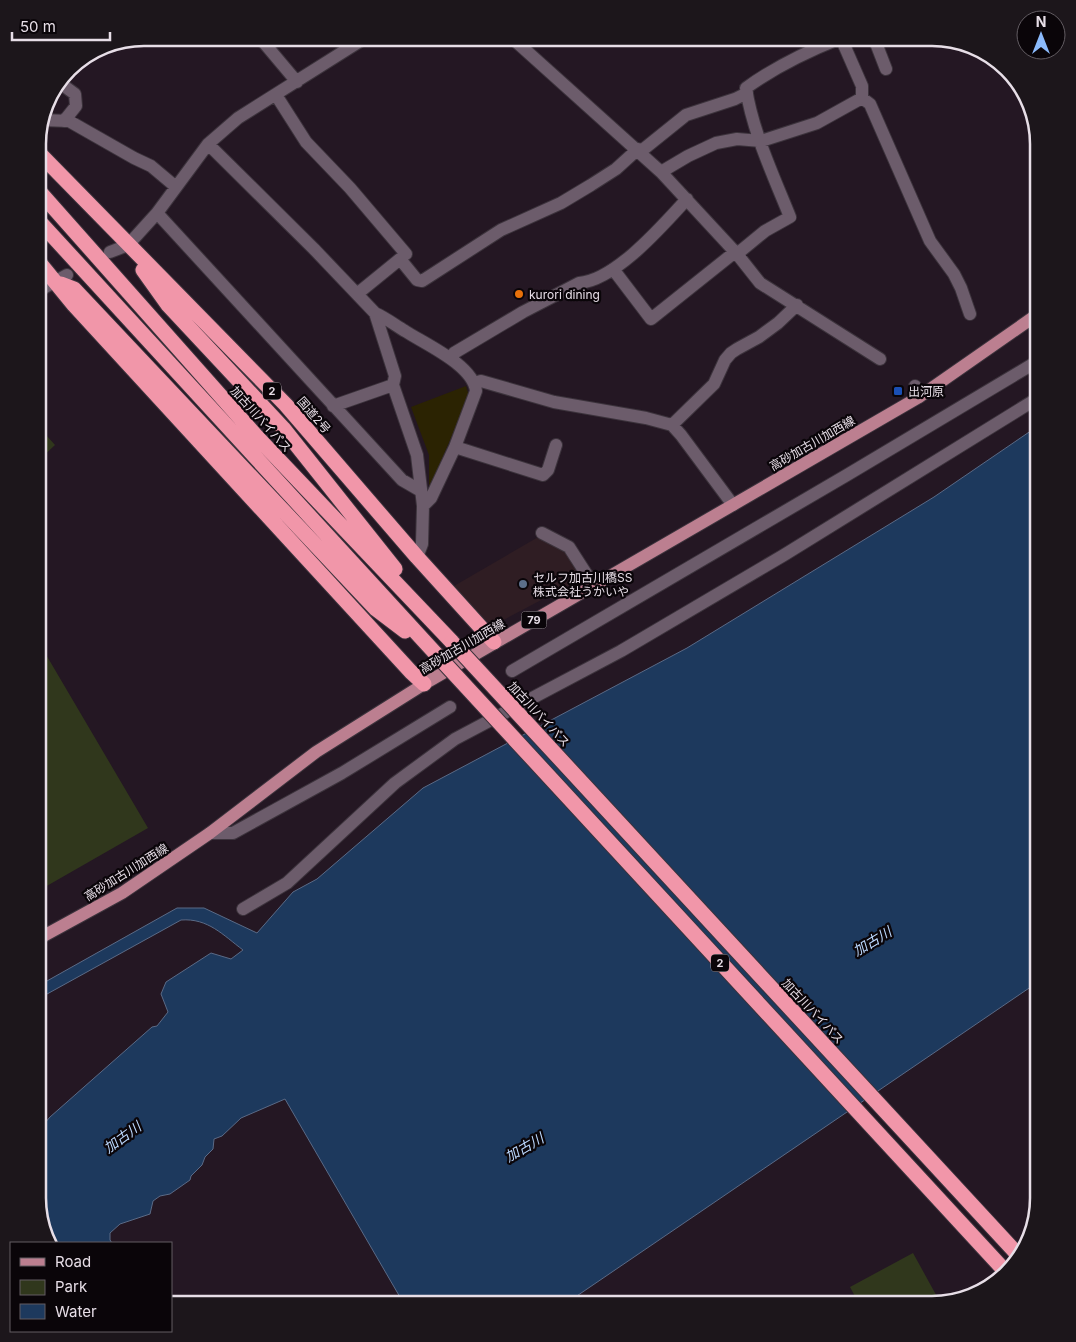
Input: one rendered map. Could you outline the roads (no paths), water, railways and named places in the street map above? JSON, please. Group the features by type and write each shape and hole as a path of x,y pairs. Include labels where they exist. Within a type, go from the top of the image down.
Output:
{"highway":[{"name":"国道2号","path":"46,160 286,405 417,557 494,642"},
{"name":"加古川バイパス","path":"46,199 256,437 452,642 1014,1251"},
{"name":"2","path":"46,229 1001,1267"},
{"path":"128,245 168,305 283,428 452,642"},
{"path":"46,267 74,289 376,609 436,654"},
{"path":"62,279 74,305 424,684"}],"main road":[{"name":"高砂加古川加西線","path":"46,935 122,893 210,834 316,752 424,684 733,505 1030,319"}],"street":[{"path":"267,46 298,82"},
{"path":"110,252 128,245 158,213 208,144 238,118 353,46"},
{"path":"521,46 662,172 736,253 760,283 880,359"},
{"path":"613,269 651,320 765,231 790,217 761,141 746,88 767,73 821,46"},
{"path":"844,46 862,86 862,98"},
{"path":"877,46 886,69"},
{"path":"64,121 76,106 75,94 66,87"},
{"path":"357,294 400,259 417,280 422,281 502,230 561,203 591,185 616,169 686,115 735,99 747,93"},
{"path":"276,95 306,142 369,210 406,254"},
{"path":"662,172 688,156 716,143 737,139 761,141 816,122 862,98"},
{"path":"862,98 870,104 930,241 954,274 970,314"},
{"path":"49,120 69,121 151,166 176,187"},
{"path":"208,144 274,208 374,313 395,376 394,385 418,455 423,506 422,544 417,557"},
{"path":"451,358 454,353 523,312 579,283 588,282 613,269 638,249 687,199"},
{"path":"158,213 402,480 421,491"},
{"path":"46,287 62,279"},
{"path":"672,425 714,384 725,360 737,348 759,337 797,305"},
{"path":"374,313 451,358 475,383 476,391 455,447 431,498 423,506"},
{"path":"512,671 1030,367"},
{"path":"475,383 481,381 554,402 646,418 672,425 733,505"},
{"path":"333,406 394,385"},
{"path":"244,909 287,883 395,783 455,739 630,646 784,555 1030,403"},
{"path":"455,447 543,476 548,470 556,445"},
{"path":"542,533 569,547 594,586"},
{"path":"210,834 233,833 342,773 450,707"}],"water":[{"name":"加古川","path":"1030,431 1030,987 577,1296 399,1296 285,1099 241,1118 222,1136 214,1139 213,1149 205,1157 202,1165 191,1176 190,1180 170,1194 160,1196 153,1201 150,1214 120,1224 110,1233 111,1242 57,1242 51,1229 47,1210 46,1122 152,1027 157,1026 168,1012 161,994 166,982 211,953 231,959 243,950 222,933 207,925 191,920 181,920 46,995 46,982 177,908 204,908 257,933 293,892 317,879 423,788 687,648 934,497"}],"place":[{"name":"kurori dining","path":"519,294"},
{"name":"出河原","path":"898,391"},
{"name":"セルフ加古川橋SS 株式会社うかいや","path":"523,584"}]}
